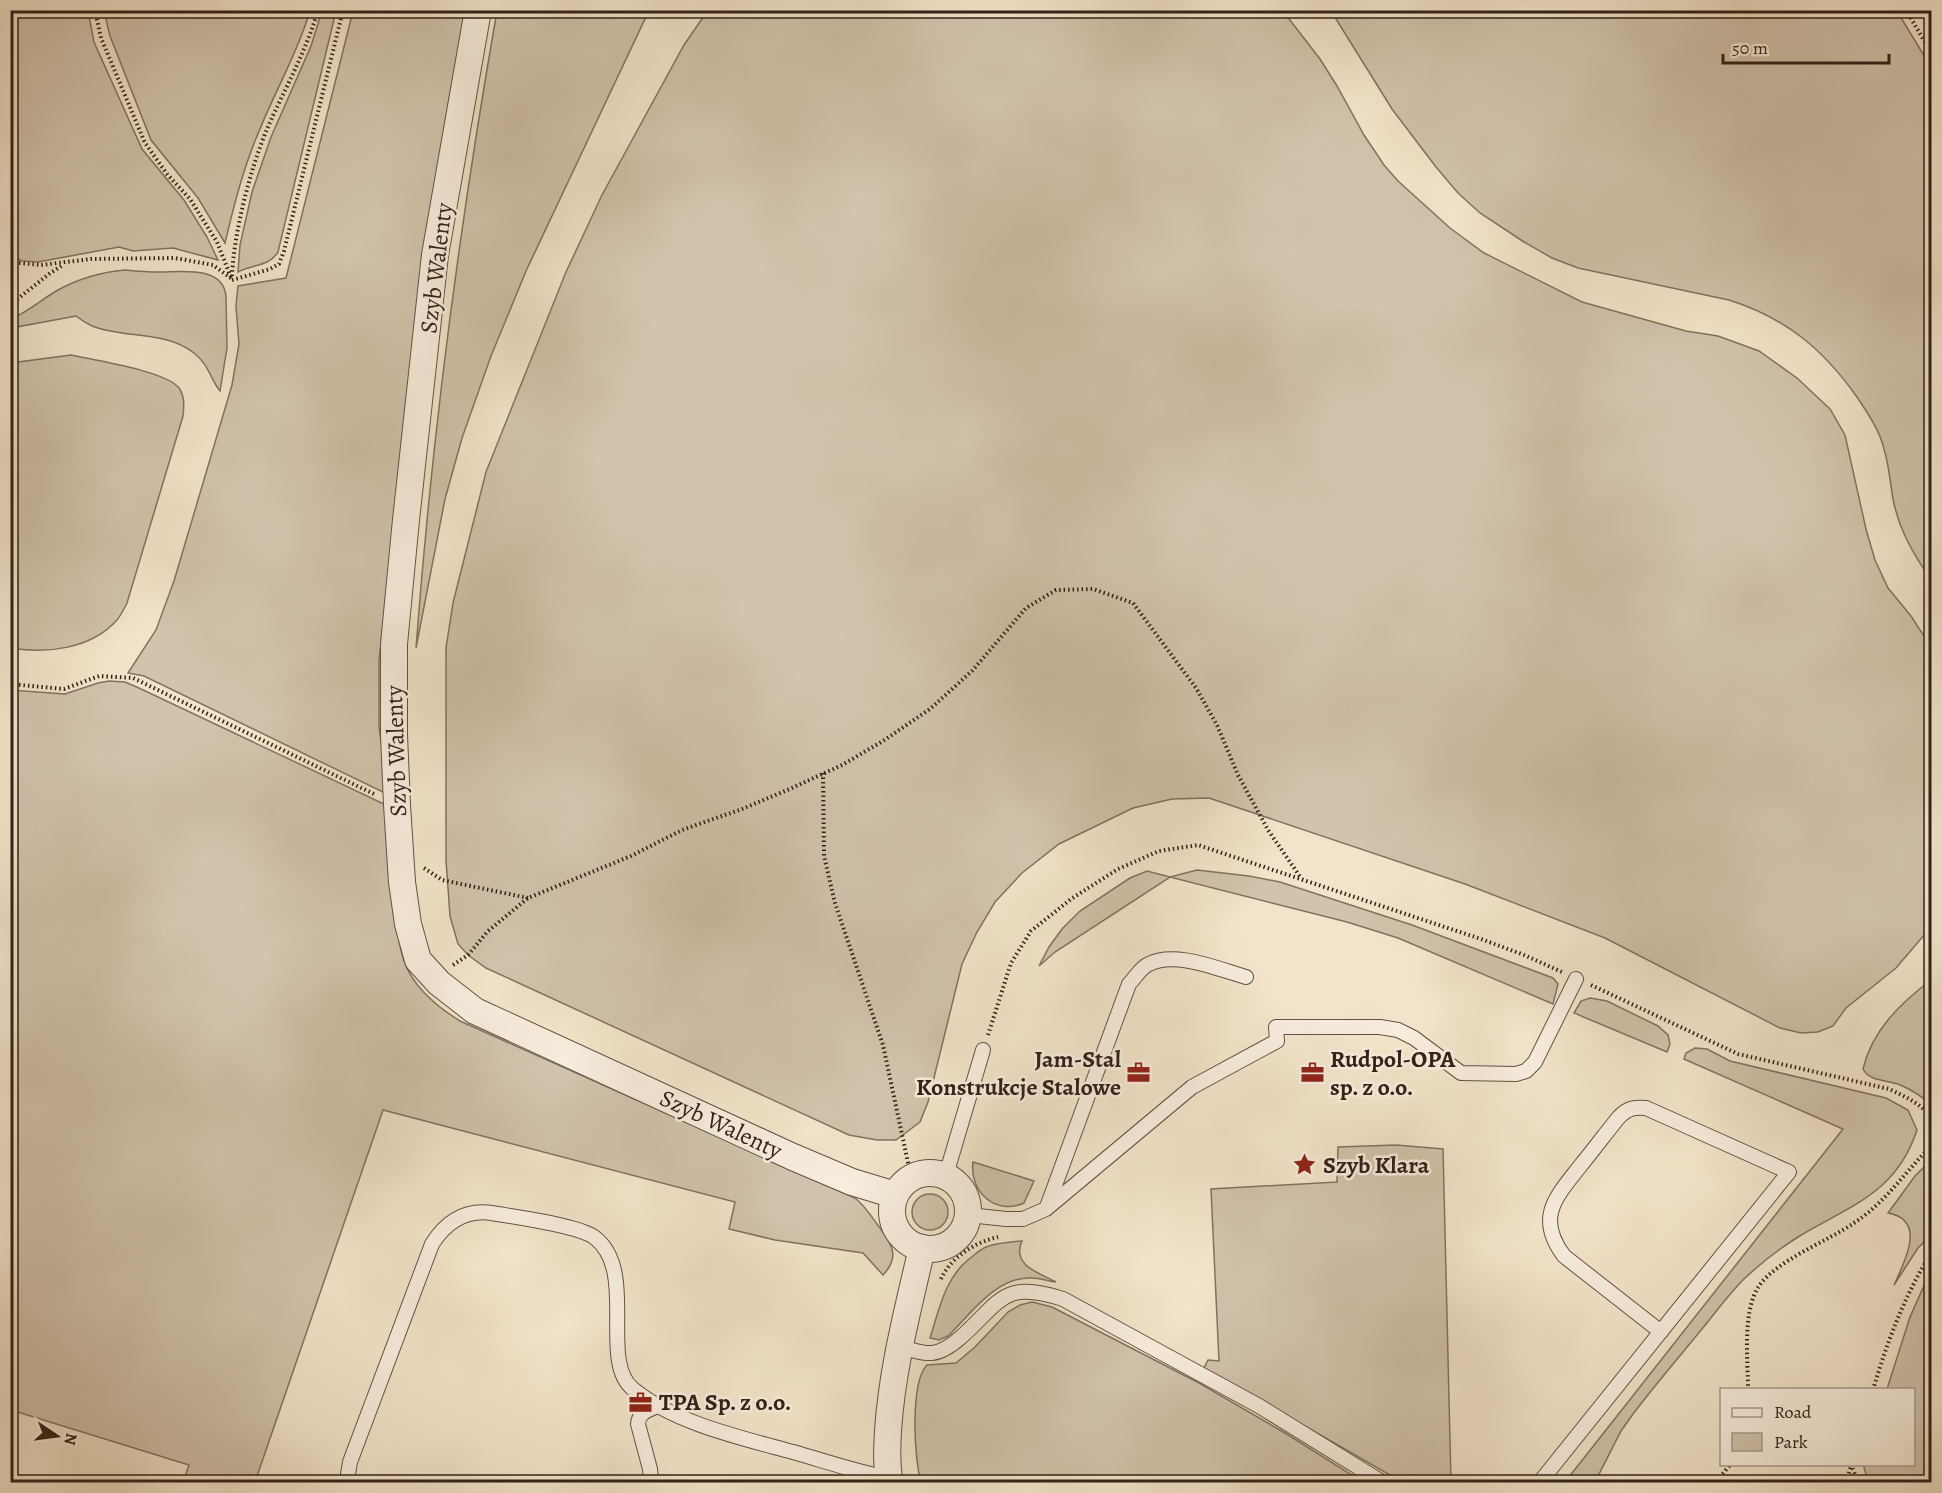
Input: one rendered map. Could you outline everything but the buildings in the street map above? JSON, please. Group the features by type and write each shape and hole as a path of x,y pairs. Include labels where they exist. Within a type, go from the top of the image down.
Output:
{"street":[{"name":"Szyb Walenty","path":"478,10 435,255 394,644 394,735 400,851 408,924 418,960 439,983 475,1011 852,1182 903,1186"},
{"path":"934,1172 946,1175 964,1191 969,1215 965,1227 958,1238 935,1249 912,1244 896,1228 892,1206 903,1186 922,1173 934,1172"},
{"path":"890,1480 887,1446 890,1402 922,1248"}],"lane":[{"path":"1046,1209 1129,984 1147,964 1165,958 1246,977"},
{"path":"969,1215 1006,1220 1023,1219 1046,1209 1192,1088 1277,1041 1276,1027 1389,1028 1414,1038 1461,1073 1516,1074 1526,1071 1535,1062 1576,979"},
{"path":"946,1175 983,1050"},
{"path":"1540,1482 1789,1172 1646,1108 1635,1107 1627,1109 1619,1117 1554,1200 1550,1230 1564,1256 1660,1332"},
{"path":"349,1482 350,1461 432,1244 441,1230 451,1222 471,1213 485,1212 569,1228 592,1236 599,1242 608,1254 614,1272 618,1299 618,1359 624,1381 657,1406 709,1428 890,1480"},
{"path":"900,1347 932,1353 949,1348 992,1305 1015,1292 1038,1291 1063,1299 1259,1406 1382,1482"},
{"path":"651,1482 650,1469 638,1424 642,1413 657,1406"}],"path":[{"path":"95,10 101,38 145,143 167,174 190,199 217,242 232,280"},
{"path":"232,280 237,237 247,191 266,132 318,10"},
{"path":"232,280 270,269 279,264 287,240 343,10"},
{"path":"1906,10 1932,54"},
{"path":"10,262 41,266 91,259 175,258 213,265 232,280"},
{"path":"10,305 66,263"},
{"path":"439,983 456,962 468,955 488,931 528,898 631,856 682,830 742,809 823,773 883,741 930,710 972,671 1026,608 1056,590 1093,589 1133,603 1196,688 1217,725 1248,794 1268,830 1301,878"},
{"path":"10,684 64,689 99,676 133,678 369,792"},
{"path":"823,773 824,856 835,903 883,1045 903,1186"},
{"path":"983,1050 1011,963 1031,931 1071,899 1118,869 1159,851 1198,845 1524,955 1738,1054 1890,1089 1908,1098 1926,1111 1932,1119"},
{"path":"400,851 442,880 528,898"},
{"path":"1748,1388 1747,1329 1751,1306 1759,1286 1776,1270 1854,1223 1885,1199 1932,1146"},
{"path":"1873,1388 1899,1318 1918,1274 1932,1252"},
{"path":"1712,1482 1719,1478 1729,1466"},
{"path":"1846,1482 1850,1466"},
{"path":"1852,1466 1858,1482"}],"green space":[{"path":"11,10 88,11 94,42 142,149 184,200 218,260 173,248 133,251 119,247 38,262 22,261 11,255"},
{"path":"708,10 1283,11 1320,59 1384,165 1398,181 1450,228 1484,253 1582,302 1686,331 1718,336 1759,351 1797,378 1830,409 1845,435 1875,560 1888,588 1911,616 1931,647 1931,927 1896,968 1846,1008 1833,1026 1818,1032 1801,1033 1780,1028 1605,938 1465,884 1209,798 1172,799 1133,808 1059,844 1022,873 995,902 962,964 928,1102 920,1122 896,1140 877,1140 849,1135 486,968 468,955 458,944 450,916 446,860 446,648 453,603 486,472 566,272 602,195 684,45"},
{"path":"104,11 310,11 249,157 225,243 198,198 151,140 110,36"},
{"path":"322,11 336,11 278,252 265,263 238,272 240,245 252,192 271,137 311,46"},
{"path":"353,11 468,11 434,196 379,660 379,727 389,795 144,676 128,673 156,630 174,581 232,385 239,344 236,306 238,286 286,278"},
{"path":"497,11 651,11 645,19 526,271 491,356 462,438 445,499 416,648 430,488 459,249"},
{"path":"1331,11 1897,11 1931,67 1931,580 1903,532 1893,499 1886,455 1876,429 1844,380 1817,350 1786,326 1749,307 1729,300 1578,268 1552,258 1480,213 1458,193 1436,167 1392,109"},
{"path":"125,270 200,272 218,280 226,297 227,348 220,391 206,367 194,353 170,341 105,330 92,326 76,316 11,328 11,319 66,286 91,276"},
{"path":"71,355 145,371 172,382 179,388 182,395 183,416 127,603 118,618 95,637 68,647 39,650 11,648 11,363"},
{"path":"109,681 125,682 139,688 386,805 401,949 410,974 429,997 460,1021 855,1198 867,1210 890,1243 893,1255 889,1268 883,1275 863,1253 775,1240 729,1229 735,1202 383,1110 255,1482 183,1482 189,1465 11,1410 10,690 65,694"},
{"path":"1197,870 1280,882 1412,925 1553,978 1558,984 1553,1004 1398,938 1347,922 1170,877"},
{"path":"1147,871 1170,877 1055,952 1039,966 1062,929 1080,911 1130,878"},
{"path":"1931,980 1931,1105 1907,1088 1869,1076 1863,1069 1873,1042 1889,1018"},
{"path":"1590,998 1607,1001 1658,1026 1668,1035 1670,1044 1667,1052 1574,1013 1581,1001"},
{"path":"1695,1048 1707,1049 1730,1061 1886,1098 1908,1110 1917,1130 1908,1152 1884,1184 1869,1196 1784,1247 1757,1268 1727,1297 1633,1414 1621,1431 1595,1482 1565,1482 1843,1129 1684,1059 1686,1053"},
{"path":"1396,1145 1443,1149 1451,1482 1402,1482 1204,1368 1208,1360 1219,1361 1211,1189 1337,1182 1338,1147"},
{"path":"1931,1160 1931,1235 1918,1248 1894,1285 1907,1254 1910,1233 1907,1224 1900,1217 1888,1213 1915,1176"},
{"path":"973,1162 1034,1181 1024,1203 1003,1206 986,1198 975,1182"},
{"path":"930,1194 943,1199 948,1212 943,1225 930,1230 917,1225 912,1212 917,1199"},
{"path":"1022,1241 1020,1256 1023,1262 1056,1282 1032,1278 1007,1283 985,1298 948,1336 939,1340 930,1338 948,1285 961,1267 986,1247"},
{"path":"1931,1270 1931,1482 1869,1482 1865,1466 1915,1466 1915,1388 1887,1388 1910,1317"},
{"path":"1032,1302 1052,1307 1199,1383 1363,1482 921,1482 915,1421 918,1387 927,1365 956,1363 975,1347 1008,1312 1020,1305"}],"place":[{"name":"Jam-Stal Konstrukcje Stalowe","path":"1139,1073"},
{"name":"Rudpol-OPA sp. z o.o.","path":"1312,1073"},
{"name":"Szyb Klara","path":"1305,1165"},
{"name":"TPA Sp. z o.o.","path":"641,1402"}]}
